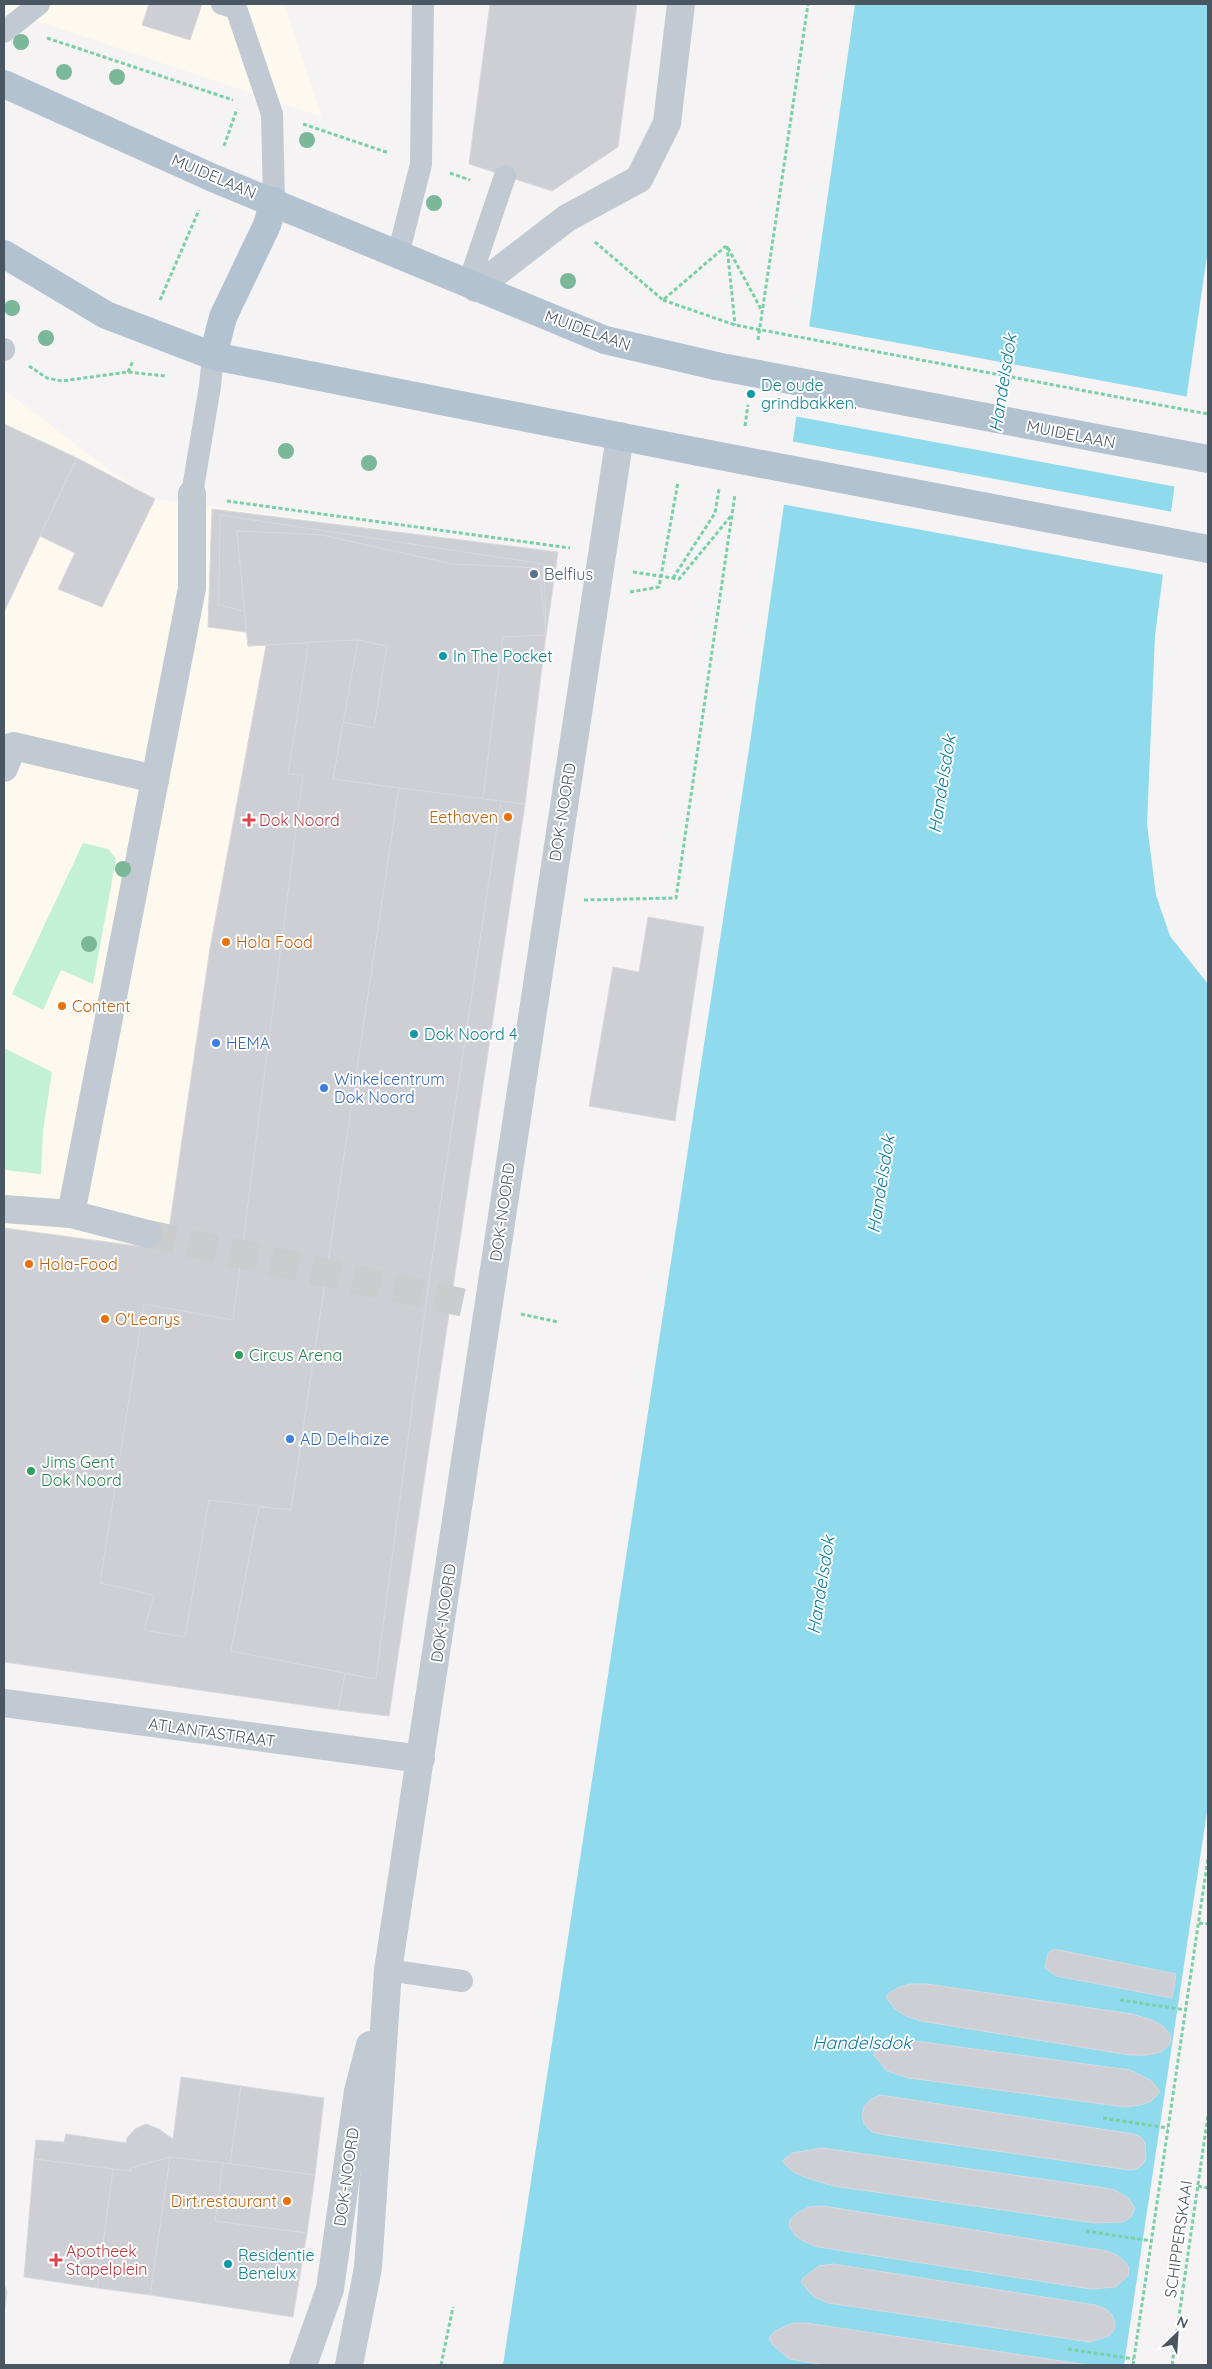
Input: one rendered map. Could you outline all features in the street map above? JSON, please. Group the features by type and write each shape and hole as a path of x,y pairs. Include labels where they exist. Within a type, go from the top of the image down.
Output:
{"main road":[{"name":"MUIDELAAN","path":"4,84 213,178 274,201 472,286 605,340 716,366 1208,459"},
{"path":"212,356 224,317 267,225 274,201"},
{"path":"4,254 106,314 212,356 699,452 1208,549"}],"street":[{"path":"472,286 567,218 639,179 667,123 681,4"},
{"name":"DOK-NOORD","path":"349,2365 368,2268 387,1979 620,436"},
{"path":"71,1214 192,588 192,494"},
{"path":"4,768 13,746 155,779"},
{"path":"4,1209 71,1214 148,1234"},
{"name":"ATLANTASTRAAT","path":"4,1703 421,1759"},
{"name":"DOK-NOORD","path":"303,2365 330,2289 358,2091 387,1979"}],"lane":[{"path":"4,32 39,4"},
{"path":"398,254 420,164 423,4"},
{"path":"229,6 272,114 274,201"},
{"path":"472,286 505,176"},
{"path":"192,494 210,386 212,356"},
{"path":"387,1979 462,1981"}],"path":[{"path":"128,372 213,178 239,102"},
{"path":"567,218 663,300 735,325 1208,414"},
{"path":"663,300 726,246"},
{"path":"726,246 762,311"},
{"path":"726,246 735,325"},
{"path":"4,349 47,378 62,381 128,372 180,379 210,386"},
{"path":"659,587 679,479"},
{"path":"673,578 715,513 720,486"},
{"path":"192,494 219,500 575,548"},
{"path":"679,579 732,515"},
{"path":"550,895 581,900 676,898"},
{"path":"520,1314 558,1322"},
{"path":"1133,2365 1208,1858"},
{"path":"1199,1923 1208,1924"},
{"path":"1120,2000 1186,2010"},
{"name":"SCHIPPERSKAAI","path":"1172,2365 1208,2115"},
{"path":"1103,2118 1168,2128"},
{"path":"1198,2186 1208,2188"},
{"path":"1086,2231 1152,2240"},
{"path":"441,2365 453,2307"},
{"path":"1068,2349 1134,2359"}],"shaded area":[{"path":"4,4 284,4 322,117 4,10"},
{"name":"Dok Noord","path":"4,390 116,475 154,499 558,552 389,1716 4,1662"}],"green space":[{"path":"83,843 108,849 116,859 93,984 61,970 43,1010 12,994"},
{"path":"4,1048 52,1072 43,1131 41,1174 4,1170"}],"water":[{"name":"Handelsdok","path":"855,4 1208,4 1208,249 1155,636 1147,824 1156,895 1170,936 1208,984 1208,1805 1124,2365 503,2365 751,736"}],"pier":[{"path":"807,326 1189,397 1177,487 794,416"},
{"path":"790,441 1173,512 1165,575 781,504"}],"building":[{"path":"149,4 202,4 190,40 142,25"},
{"path":"490,4 637,4 618,147 552,191 469,164"},
{"path":"4,424 77,458 4,612"},
{"path":"77,458 155,499 102,607 58,589 75,553 40,536"},
{"name":"Dok Noord","path":"212,509 558,552 546,635 503,637 483,799 501,801 431,1267 376,1679 345,1674 338,1710 4,1662 4,1228 166,1250 210,948 268,635 208,627"},
{"name":"In The Pocket","path":"220,515 544,564 546,635 503,637 483,799 333,779 342,722 374,728 387,646 219,605"},
{"name":"Dok Noord 4","path":"237,531 322,535 452,564 539,568 546,635 503,637 483,799 501,801 431,1267 376,1679 231,1651 259,1507 291,1510 399,788 333,779 342,722 374,728 387,646 358,640 248,646"},
{"name":"In The Pocket","path":"237,531 322,535 452,564 539,568 546,635 503,637 483,799 333,779 342,722 374,728 387,646 358,640 248,646"},
{"path":"546,635 525,804 483,799 503,637"},
{"path":"358,640 333,779 399,788 291,1510 209,1500 185,1637 144,1630 154,1595 100,1583 144,1304 233,1320 303,775 288,774 309,642"},
{"name":"Dok Noord 4","path":"399,788 501,801 431,1267 376,1679 231,1651 259,1507 291,1510"},
{"path":"501,801 525,804 389,1716 338,1710 345,1674 376,1679 431,1267"},
{"path":"648,917 704,927 675,1121 589,1106 613,967 639,972"},
{"path":"1053,1950 1176,1974 1172,1998 1056,1976 1045,1968 1048,1953"},
{"path":"910,1984 927,1984 1132,2014 1152,2020 1163,2026 1170,2035 1171,2041 1161,2052 1148,2055 1130,2055 921,2021 906,2016 895,2009 886,1997 898,1988"},
{"path":"900,2039 1130,2070 1152,2081 1160,2092 1150,2102 1125,2107 909,2078 887,2071 873,2054 885,2043"},
{"path":"181,2077 241,2086 230,2164 170,2157 131,2168 131,2171 34,2159 36,2140 64,2142 66,2134 126,2143 127,2138 135,2129 146,2124 159,2129 173,2139"},
{"path":"241,2086 324,2098 315,2175 230,2164"},
{"path":"880,2095 1133,2134 1141,2137 1145,2143 1146,2157 1143,2164 1137,2169 1129,2170 872,2132 864,2124 862,2115 864,2107 871,2099"},
{"path":"822,2148 1115,2190 1127,2197 1135,2208 1131,2217 1123,2222 1095,2223 833,2186 804,2177 792,2171 782,2161 793,2153"},
{"name":"Residentie Benelux","path":"170,2157 223,2163 215,2221 307,2233 293,2317 150,2295"},
{"path":"170,2157 150,2295 97,2288 113,2169 131,2171 131,2168"},
{"path":"34,2159 113,2169 97,2288 24,2277"},
{"path":"223,2163 315,2175 307,2233 215,2221"},
{"path":"823,2206 1107,2251 1117,2255 1126,2263 1129,2268 1128,2276 1116,2287 1091,2289 818,2247 803,2241 795,2235 789,2226 790,2220 797,2213 809,2207"},
{"path":"833,2264 1095,2305 1106,2309 1112,2315 1115,2322 1114,2330 1109,2336 1090,2342 828,2303 814,2297 801,2282 803,2278 819,2266"},
{"path":"4,2284 7,2292 4,2314"},
{"path":"793,2323 806,2323 1089,2365 825,2365 789,2359 773,2345 769,2338 775,2331"}],"tunnel":[{"path":"148,1234 488,1308"}],"place":[{"name":"De oude grindbakken.","path":"751,394"},
{"name":"Belfius","path":"534,574"},
{"name":"In The Pocket","path":"443,656"},
{"name":"Eethaven","path":"508,817"},
{"name":"Dok Noord","path":"249,820"},
{"name":"Hola Food","path":"226,942"},
{"name":"Content","path":"62,1006"},
{"name":"Dok Noord 4","path":"414,1034"},
{"name":"HEMA","path":"216,1043"},
{"name":"Winkelcentrum Dok Noord","path":"324,1088"},
{"name":"Hola-Food","path":"29,1264"},
{"name":"O'Learys","path":"105,1319"},
{"name":"Circus Arena","path":"239,1355"},
{"name":"AD Delhaize","path":"290,1439"},
{"name":"Jims Gent Dok Noord","path":"31,1471"},
{"name":"Dirt.restaurant","path":"287,2201"},
{"name":"Apotheek Stapelplein","path":"56,2260"},
{"name":"Residentie Benelux","path":"228,2264"}]}
